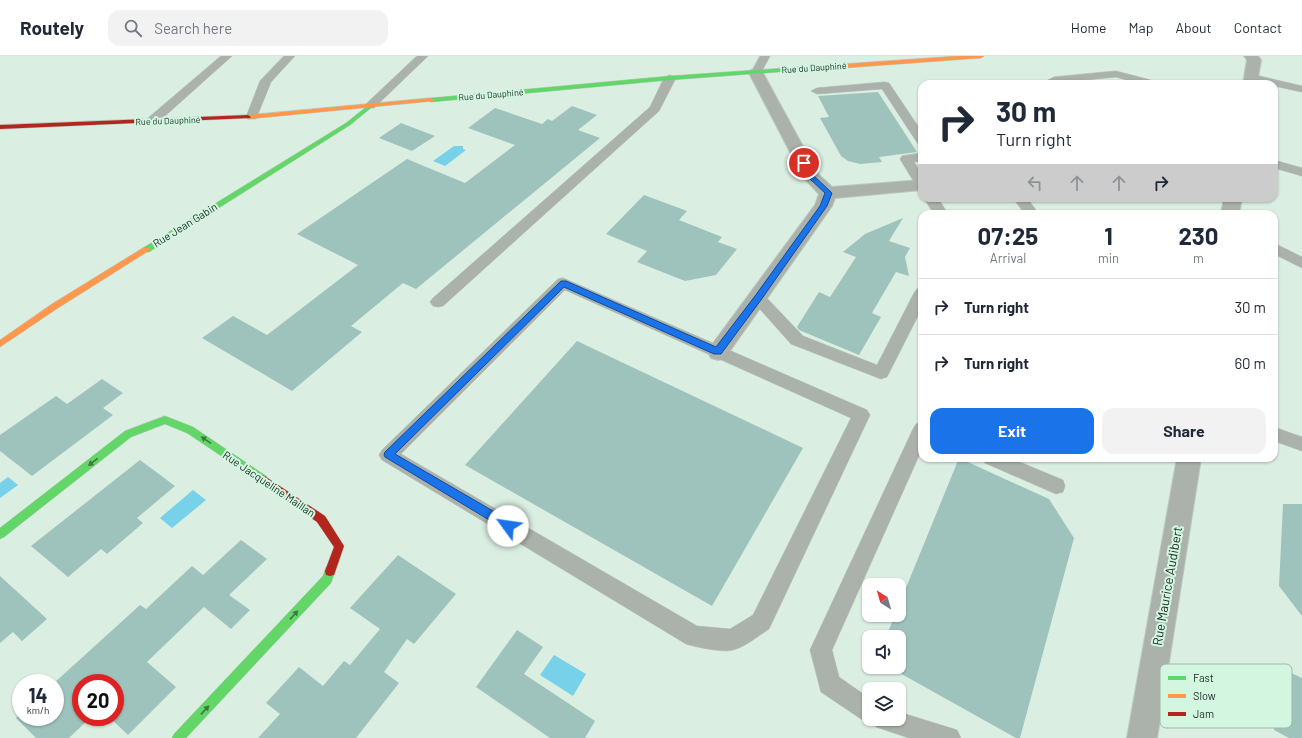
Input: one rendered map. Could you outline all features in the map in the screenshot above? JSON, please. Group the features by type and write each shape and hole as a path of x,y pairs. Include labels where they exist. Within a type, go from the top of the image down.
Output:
{"street":[{"name":"Rue du Dauphiné","path":"0,126 152,122 252,117 670,78 906,59 981,56"},
{"path":"1251,56 1254,60 1251,80"},
{"path":"756,72 811,177 828,193 918,184"},
{"name":"Rue Jean Gabin","path":"0,344 49,310 348,124 370,106"},
{"path":"718,352 823,206 828,193"},
{"name":"Rue Jacqueline Maillan","path":"0,534 128,434 165,420 190,430 321,520 339,546 327,579 178,738"},
{"name":"Rue Maurice Audibert","path":"1142,738 1188,462"}],"lane":[{"path":"152,122 227,56"},
{"path":"252,117 266,82 290,56"},
{"path":"370,106 423,56"},
{"path":"756,72 765,56"},
{"path":"1054,80 1116,74 1139,80"},
{"path":"438,302 655,109 670,78"},
{"path":"816,91 885,85 918,135"},
{"path":"1278,85 1302,89"},
{"path":"918,158 906,159 918,178"},
{"path":"1278,165 1302,172"},
{"path":"1278,250 1302,263"},
{"path":"563,283 718,352 861,415 760,622 732,640 694,636 388,455 563,283"},
{"path":"758,298 797,340 881,373 918,301"},
{"path":"1278,435 1302,444"},
{"path":"862,706 829,684 821,650 918,438"},
{"path":"1000,462 1056,486"},
{"path":"906,725 949,738"}],"water":[{"path":"454,146 463,146 463,149 466,150 445,166 433,161"},
{"path":"8,477 18,485 0,498 0,483"},
{"path":"193,490 206,500 172,528 160,518"},
{"path":"554,655 586,674 573,696 540,675"}],"building":[{"path":"878,92 917,152 879,157 882,162 860,164 848,161 841,156 820,118 829,117 818,96"},
{"path":"572,106 597,115 578,130 600,138 416,289 403,283 351,326 362,332 292,391 202,338 233,316 267,335 358,265 297,234 407,159 465,183 515,145 468,128 495,108 542,124 548,119 552,121"},
{"path":"401,123 435,136 412,151 379,138"},
{"path":"644,195 687,211 679,220 722,237 718,242 737,249 716,275 685,281 637,262 647,251 606,234"},
{"path":"903,218 889,241 910,248 905,257 909,276 896,272 872,313 881,317 859,355 799,330 797,327 819,292 830,297 856,257 843,252 865,234"},
{"path":"577,341 803,448 712,606 465,465"},
{"path":"102,379 123,393 103,408 113,415 32,476 0,451 0,435 56,396 67,404"},
{"path":"140,460 175,486 137,518 143,523 107,554 101,549 68,577 31,546"},
{"path":"957,462 968,462 1049,499 1074,538 1020,738 1016,738 902,674 906,674 906,630 889,630 892,622 906,622 906,588"},
{"path":"1283,504 1302,504 1302,616 1279,586"},
{"path":"241,540 267,559 229,595 250,610 231,629 204,607 147,662 176,687 128,735 118,726 124,726 124,674 72,674 72,726 82,726 69,738 36,738 24,726 64,726 64,674 140,605 146,609 192,566 203,575"},
{"path":"398,555 456,594 414,644 407,639 384,672 399,683 356,738 258,738 280,714 266,703 299,667 323,686 344,661 350,665 380,629 350,608"},
{"path":"0,576 47,619 22,641 13,632 0,643"},
{"path":"517,630 543,647 524,674 595,721 585,738 550,738 476,687"},
{"path":"1292,673 1302,678 1302,738 1289,738 1274,730 1274,728 1292,728"}],"traffic: fast":[{"path":"431,100 670,78 830,67"},
{"path":"146,250 348,124 370,106"},
{"path":"0,534 128,434 165,420 190,430 263,479"},
{"path":"178,738 327,579 330,571"}],"traffic: slow":[{"path":"830,67 981,56"},
{"path":"248,117 431,100"},
{"path":"0,344 55,306 146,250"}],"traffic: jam":[{"path":"0,127 248,117"},
{"path":"263,479 321,519 339,546 330,571"}],"route":[{"path":"508,526 388,455 563,283 718,352 823,206 828,193 811,177 804,163"}]}
